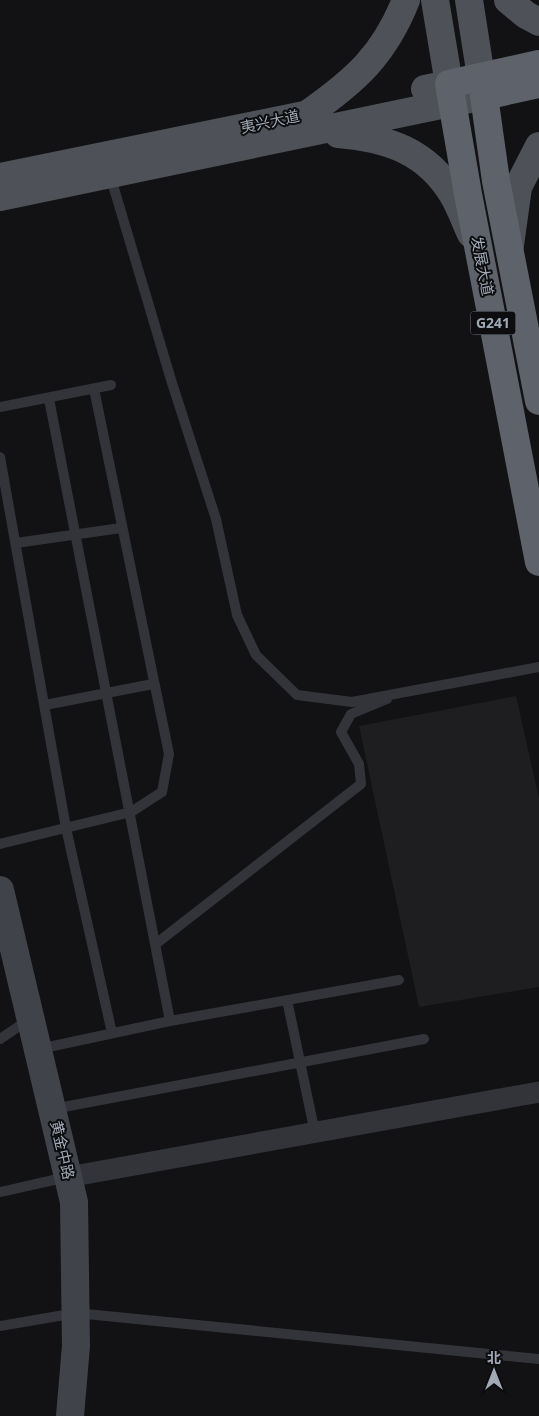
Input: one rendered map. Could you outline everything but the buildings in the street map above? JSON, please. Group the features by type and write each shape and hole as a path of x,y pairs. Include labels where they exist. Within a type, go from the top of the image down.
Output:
{"highway":[{"name":"夷兴大道","path":"482,86 539,64"},
{"name":"夷兴大道","path":"482,86 539,84"},
{"name":"发展大道","path":"482,86 510,251 539,401"},
{"name":"发展大道","path":"451,93 479,253 539,562"}],"main road":[{"path":"406,0 385,40 363,71 344,88 312,123 368,136 396,145 428,162 453,195 479,253"},
{"name":"发展大道","path":"435,0 451,93"},
{"name":"发展大道","path":"469,0 482,86"},
{"path":"508,0 526,16 539,22"},
{"name":"夷兴大道","path":"0,197 110,174 312,123 482,86"},
{"name":"夷兴大道","path":"0,177 312,123"},
{"path":"510,251 518,186 539,146"}],"street":[{"name":"黄金中路","path":"0,890 74,1202 76,1346 70,1416"},
{"path":"68,1177 539,1092"}],"lane":[{"path":"110,174 172,383 216,519 237,615 256,655 296,695 352,702 539,667"},
{"path":"0,407 111,385"},
{"path":"0,844 131,812 162,792 169,754 153,684 94,389"},
{"path":"48,399 131,812 170,1021"},
{"path":"0,458 66,828 112,1033"},
{"path":"16,543 121,528"},
{"path":"45,705 153,684"},
{"path":"156,943 361,784 359,764 341,732 351,714 399,693"},
{"path":"38,1049 170,1021 399,980"},
{"path":"287,1000 315,1133"},
{"path":"0,1039 31,1018"},
{"path":"52,1109 424,1039"},
{"path":"0,1192 68,1177"},
{"path":"0,1326 76,1313 539,1359"}],"shaded area":[{"path":"516,696 539,798 539,987 419,1007 359,726"}]}
